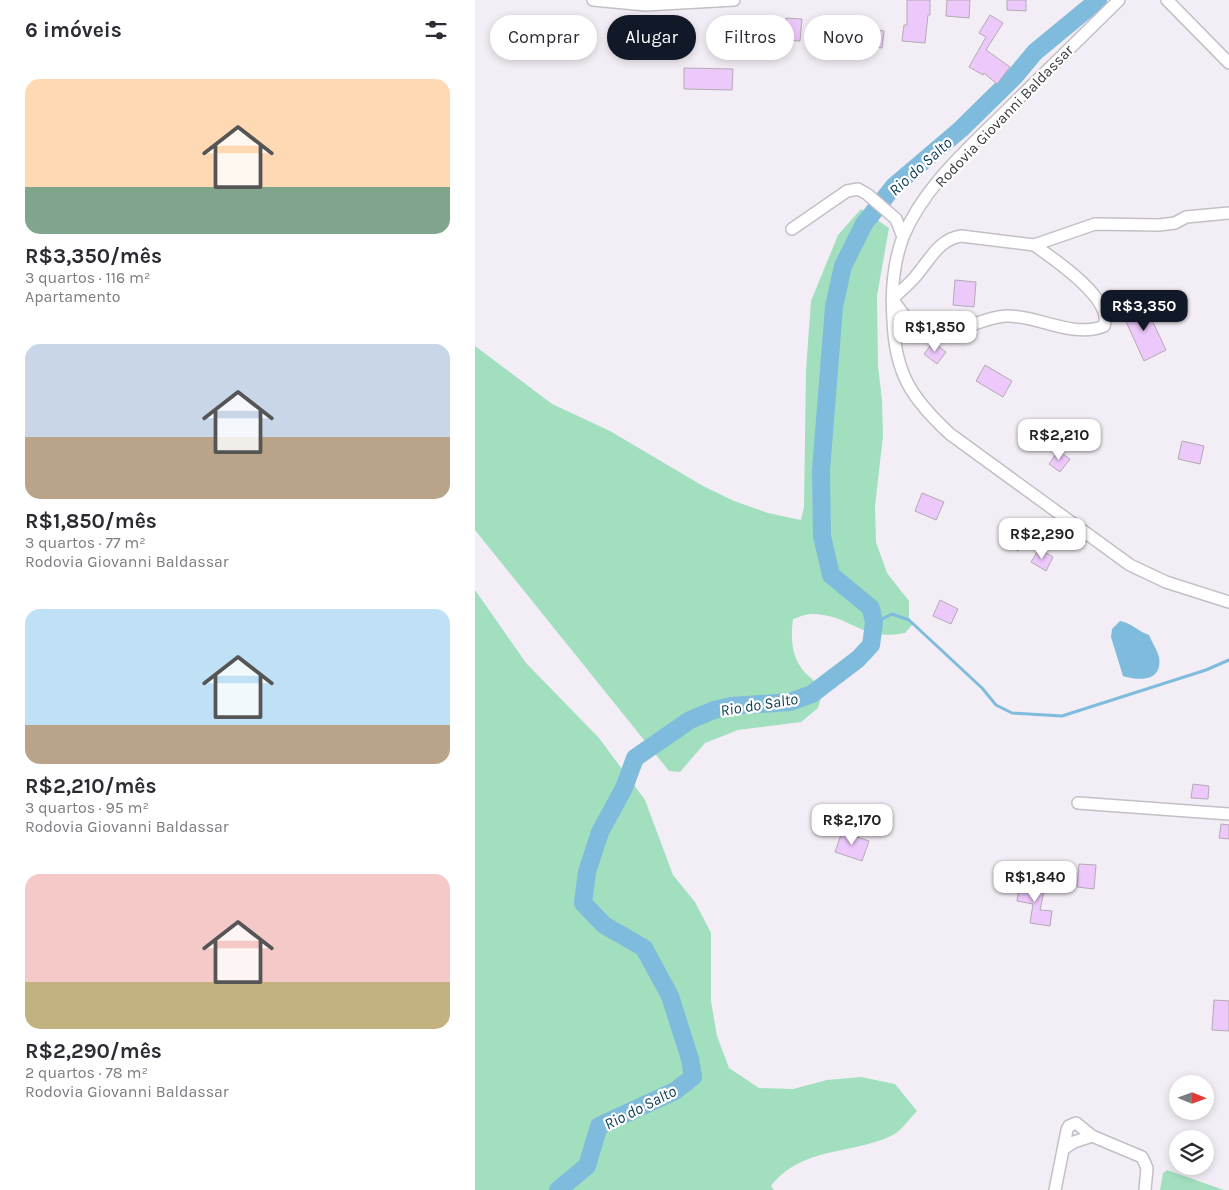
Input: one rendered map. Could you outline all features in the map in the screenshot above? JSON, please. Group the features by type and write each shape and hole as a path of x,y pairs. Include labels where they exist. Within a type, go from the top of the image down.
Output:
{"street":[{"path":"593,0 646,5 734,0"},
{"name":"Rodovia Giovanni Baldassar","path":"1119,0 962,155 926,198 903,237 894,273 892,299 895,347 901,371 914,396 950,434 1130,565 1166,582 1229,602"},
{"path":"1167,0 1229,63"},
{"path":"792,229 847,191 858,189 867,194 896,219 903,237"},
{"path":"1034,245 1062,265 1094,296 1107,318 1104,326 1094,330 1075,330 1031,318 1006,316 947,332 929,333 913,324 892,299 913,279 938,248 951,238 961,236 1034,245 1095,224 1159,225 1175,223 1186,217 1229,213"},
{"path":"1078,803 1229,814"},
{"path":"1055,1190 1067,1130 1072,1124 1080,1125 1092,1136 1142,1157 1147,1168 1145,1190"},
{"path":"1063,1149 1074,1142 1092,1136"}],"green space":[{"path":"861,209 889,228 877,296 878,366 882,400 883,436 875,506 876,542 887,573 909,601 909,619 913,624 905,633 890,635 866,631 825,615 810,614 793,619 793,649 797,661 817,684 822,694 818,708 801,722 738,730 705,743 680,772 669,771 475,530 475,346 552,404 610,431 703,486 734,501 768,513 801,520 804,507 806,370 811,301 838,235"},
{"path":"475,590 526,663 599,738 645,800 673,875 695,902 711,933 711,1001 717,1036 729,1068 759,1088 793,1089 827,1080 861,1077 895,1084 917,1111 896,1133 877,1141 828,1153 797,1164 783,1173 771,1186 774,1190 475,1190"},
{"path":"1167,1170 1169,1171 1169,1175 1181,1175 1224,1190 1160,1190 1163,1173"}],"water":[{"path":"1120,621 1128,623 1149,635 1159,657 1159,665 1154,675 1149,678 1136,679 1123,676 1111,637 1112,629"}],"building":[{"path":"907,0 930,0 930,15 928,15 925,43 902,41 904,25 907,25"},
{"path":"947,0 970,0 969,18 946,16"},
{"path":"1007,0 1026,0 1026,11 1007,10"},
{"path":"990,15 1003,23 986,50 1010,67 997,84 984,73 983,75 969,67 986,37 979,33"},
{"path":"794,18 802,19 800,41 794,41"},
{"path":"881,30 884,31 881,48"},
{"path":"684,68 733,69 732,90 684,89"},
{"path":"955,280 976,282 974,307 953,305"},
{"path":"1144,303 1166,350 1144,361 1122,313"},
{"path":"933,342 946,352 937,364 924,354"},
{"path":"985,365 1012,381 1003,397 976,381"},
{"path":"1182,441 1204,446 1200,464 1178,459"},
{"path":"1058,451 1070,459 1060,472 1049,464"},
{"path":"922,493 944,502 936,520 915,511"},
{"path":"1010,524 1027,536 1018,551 1001,539"},
{"path":"1039,549 1053,557 1046,571 1031,562"},
{"path":"940,600 958,609 951,624 933,616"},
{"path":"1193,784 1209,786 1208,799 1191,798"},
{"path":"1221,824 1229,825 1229,839 1219,838"},
{"path":"842,832 869,841 862,861 835,852"},
{"path":"1079,864 1096,865 1094,889 1077,887"},
{"path":"1020,882 1045,887 1040,910 1052,911 1050,926 1030,923 1033,904 1017,901"},
{"path":"1214,1000 1229,1001 1229,1031 1212,1030"}],"waterway":[{"name":"Rio do Salto","path":"558,1190 587,1166 599,1126 675,1091 693,1077 690,1059 670,996 644,948 604,925 583,903 587,872 600,832 624,788 635,758 690,720 714,710 731,706 790,702 812,694 858,659 871,645 874,623 871,608 831,575 822,536 821,470 834,307 843,266 864,224 894,186 961,129 1015,76 1035,52 1098,0"},
{"path":"874,623 892,614 909,620 982,688 996,705 1012,713 1062,716 1206,670 1229,660"}]}
